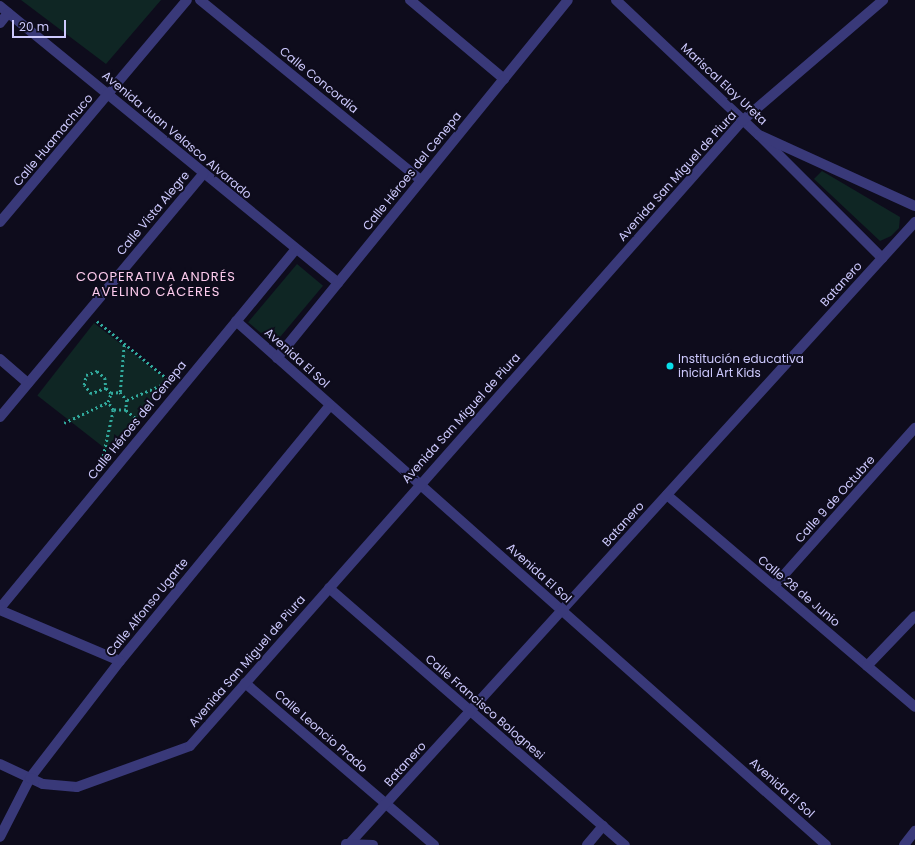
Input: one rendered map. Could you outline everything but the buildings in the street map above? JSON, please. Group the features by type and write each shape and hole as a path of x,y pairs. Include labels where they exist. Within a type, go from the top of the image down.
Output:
{"street":[{"name":"Calle Huamachuco","path":"0,222 187,0"},
{"name":"Calle Concordia","path":"200,0 422,180"},
{"path":"410,0 504,79"},
{"name":"Calle Héroes del Cenepa","path":"277,358 568,0"},
{"name":"Mariscal Eloy Ureta","path":"616,0 742,121 759,135 915,206"},
{"name":"Avenida San Miguel de Piura","path":"0,764 43,784 77,787 190,746 742,121 883,0"},
{"name":"Avenida Juan Velasco Alvarado","path":"4,9 295,250 338,283"},
{"path":"0,23 4,9"},
{"path":"759,135 882,258"},
{"name":"Calle Vista Alegre","path":"0,417 204,174"},
{"name":"Batanero","path":"347,844 386,804 915,222"},
{"name":"Calle Héroes del Cenepa","path":"0,609 295,250"},
{"name":"Avenida El Sol","path":"236,321 826,845"},
{"path":"0,359 28,383"},
{"name":"Calle Alfonso Ugarte","path":"0,837 30,778 120,661 330,405"},
{"name":"Calle 9 de Octubre","path":"774,586 915,428"},
{"name":"Calle 28 de Junio","path":"667,495 915,707"},
{"name":"Calle Francisco Bolognesi","path":"329,588 625,845"},
{"path":"0,609 120,661"},
{"path":"867,666 915,616"},
{"name":"Calle Leoncio Prado","path":"245,683 434,845"},
{"path":"587,845 603,826"},
{"path":"904,845 915,831"},
{"path":"347,844 373,845"}],"path":[{"path":"87,313 180,389"},
{"path":"124,343 120,392 127,400 126,410"},
{"path":"106,388 91,394 84,385 86,375 97,371 105,378 106,388 111,393"},
{"path":"127,400 170,381"},
{"path":"111,393 120,392"},
{"path":"64,424 108,402 111,393"},
{"path":"103,456 113,410 108,402"},
{"path":"113,410 126,410 147,429"}],"green space":[{"path":"21,0 161,0 106,64"},
{"path":"822,171 900,217 899,228 891,236 880,241 814,179"},
{"path":"297,264 323,286 274,344 248,322"},
{"path":"94,323 167,380 111,453 37,395"}],"place":[{"name":"Institución educativa inicial Art Kids","path":"670,366"}],"district":[{"name":"COOPERATIVA ANDRÉS AVELINO CÁCERES","path":"156,286"}]}
